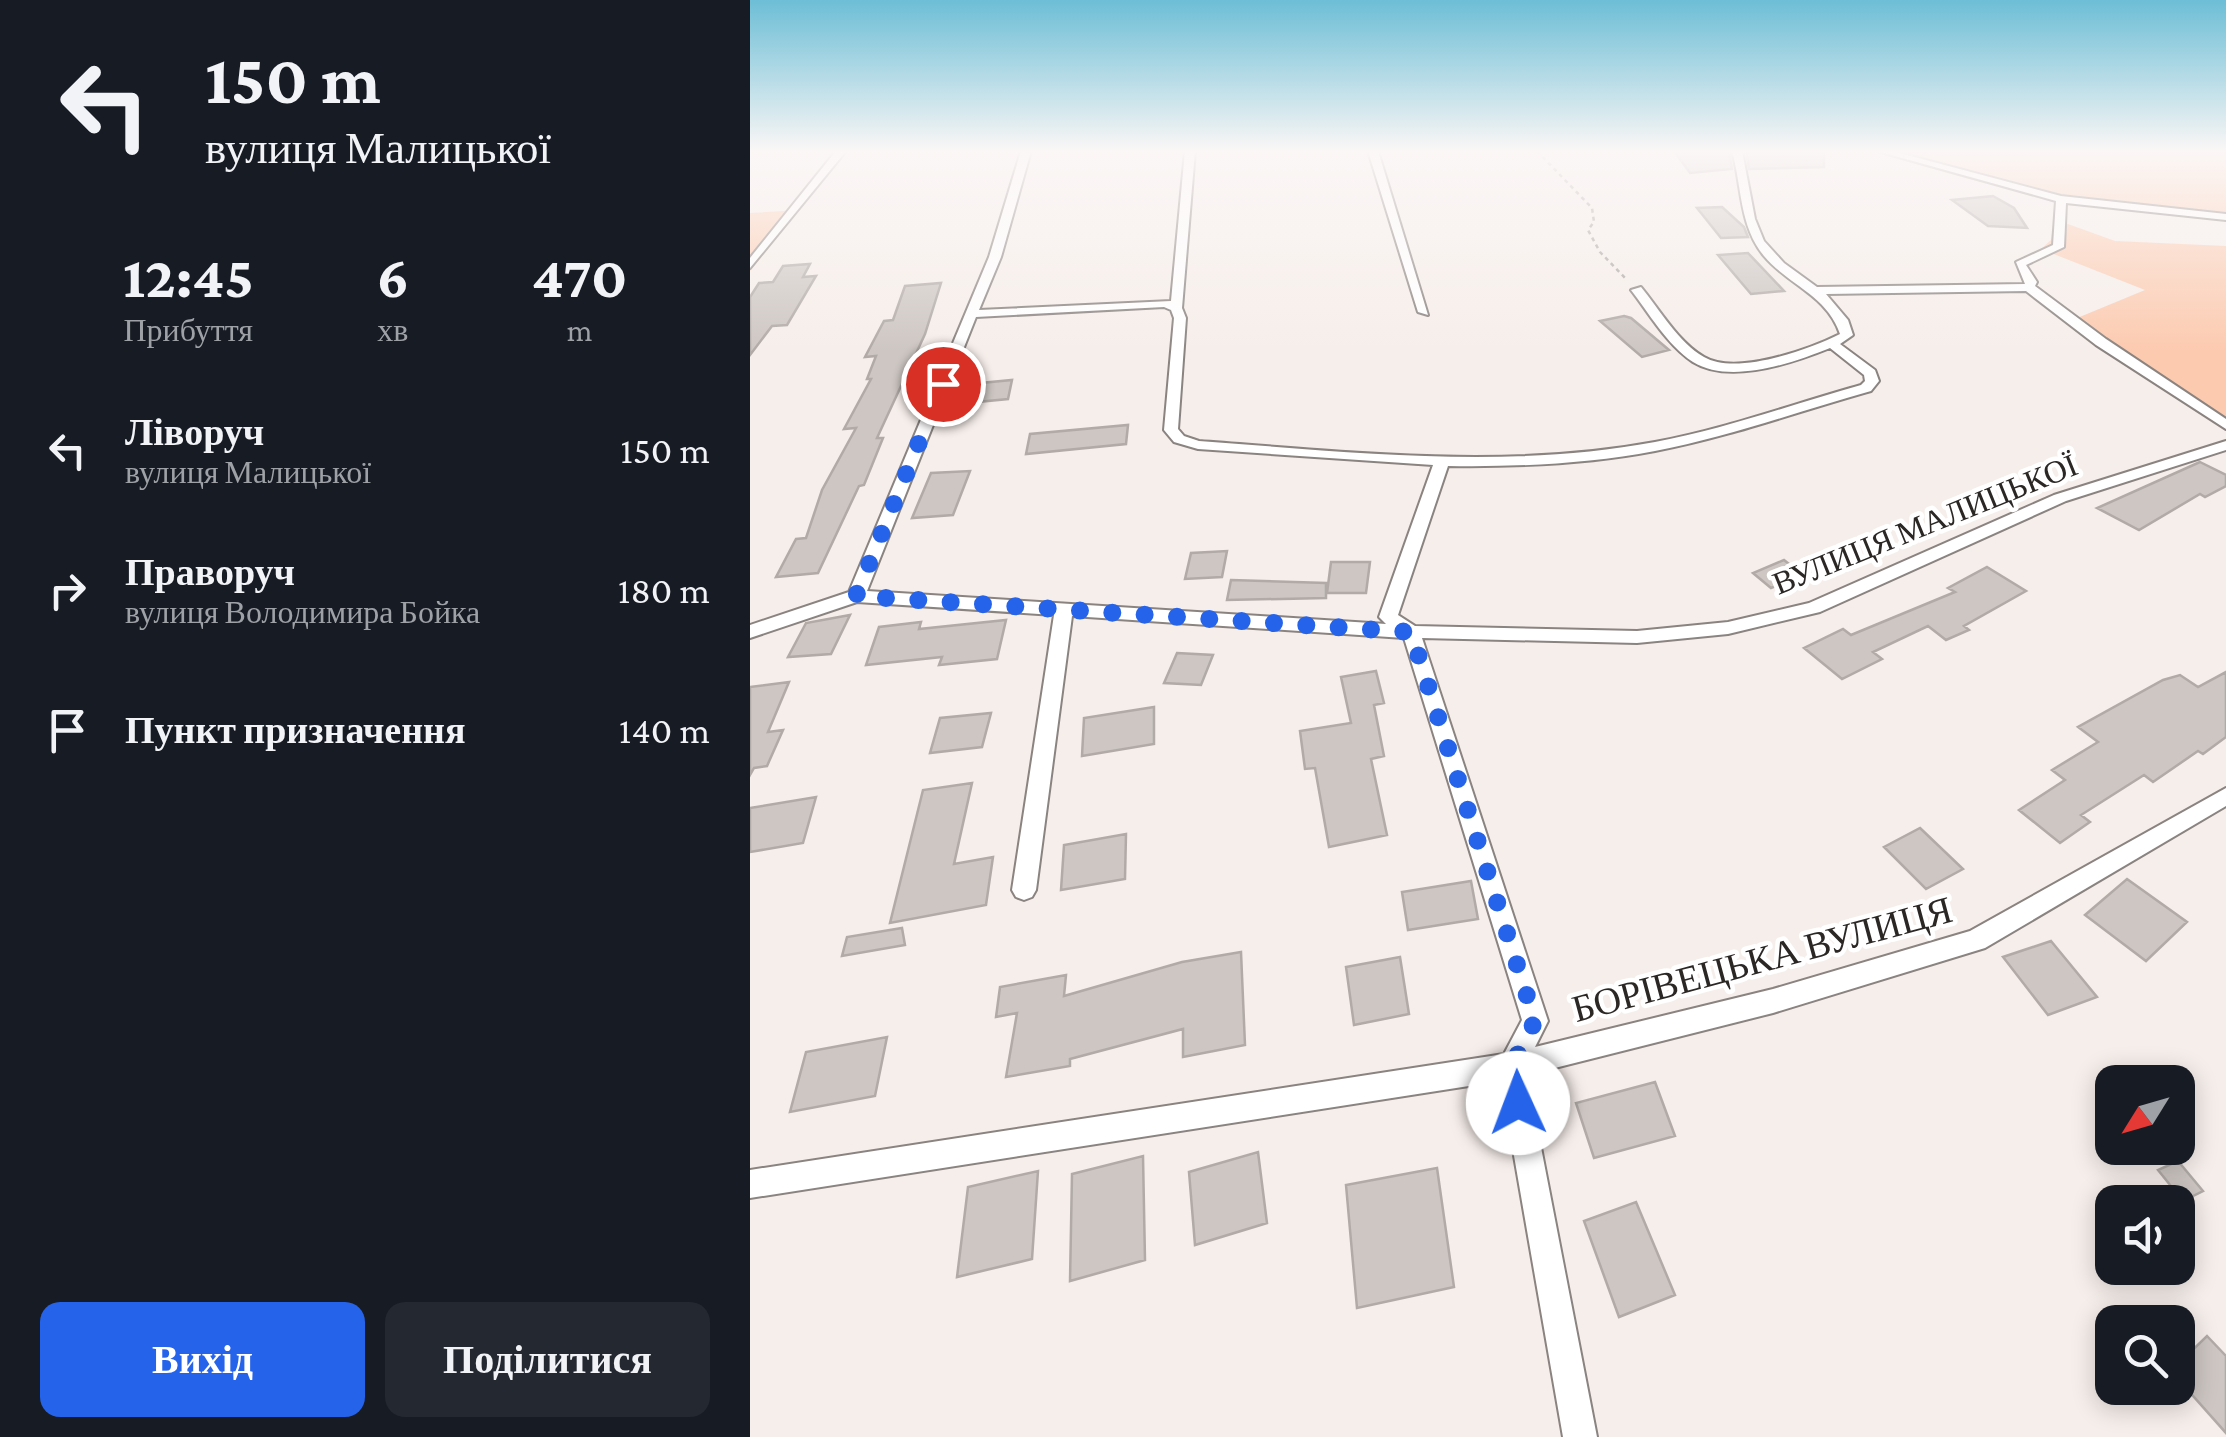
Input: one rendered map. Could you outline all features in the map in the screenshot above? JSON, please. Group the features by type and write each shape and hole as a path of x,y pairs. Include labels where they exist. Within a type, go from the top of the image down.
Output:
{"street":[{"path":"750,265 787,218"},
{"path":"856,596 995,257 1006,218"},
{"path":"1184,218 1171,430 1179,440 1198,445 1441,463 1550,459 1654,447 1866,388 1872,381 1870,372 1833,344"},
{"path":"1395,218 1424,312"},
{"path":"1637,290 1702,363 1719,367 1766,362 1833,344 1847,335 1845,324 1814,291 1779,267 1758,241 1750,218"},
{"path":"2029,287 2031,282 2020,264 2058,248 2059,218"},
{"path":"1814,291 2029,287 2226,426"},
{"path":"972,314 1166,304 1176,308"},
{"name":"ВУЛИЦЯ МАЛИЦЬКОЇ","path":"750,632 856,596 1411,632 1637,636 1728,628 1814,608 2060,498 2226,445"},
{"path":"1441,463 1388,617 1411,632 1535,1021 1512,1066 1580,1437"},
{"path":"1024,890 1064,609"},
{"name":"БОРІВЕЦЬКА ВУЛИЦЯ","path":"750,1184 1512,1066 1773,1000 1976,940 2226,796"}],"path":[{"path":"1593,218 1588,230 1600,252 1637,290"}],"shaded area":[{"path":"750,218 793,218 750,271"},
{"path":"2054,219 2115,241 2226,246 2226,424 2070,321 2145,290 2041,249 2051,240"}],"building":[{"path":"1705,218 1734,218 1748,237 1721,238"},
{"path":"1977,218 2021,218 2027,228 1988,226"},
{"path":"1748,253 1784,291 1751,294 1718,255"},
{"path":"810,264 803,277 816,276 787,325 772,326 750,355 750,297 759,283 773,282 783,266"},
{"path":"941,283 925,334 877,438 883,438 864,485 859,486 818,573 776,577 796,539 806,538 822,490 856,428 844,429 871,379 867,379 876,356 865,357 884,321 893,320 905,286"},
{"path":"1624,316 1669,350 1642,357 1600,321"},
{"path":"1012,380 1008,399 977,402 981,383"},
{"path":"1128,425 1126,444 1026,454 1030,434"},
{"path":"2200,462 2226,475 2226,486 2205,497 2200,494 2139,530 2097,508"},
{"path":"970,471 953,515 912,518 931,473"},
{"path":"1227,551 1222,577 1185,579 1191,553"},
{"path":"1784,560 1803,575 1771,588 1753,573"},
{"path":"1331,562 1370,562 1366,593 1327,593"},
{"path":"1987,567 2026,591 1964,626 1969,630 1946,640 1928,626 1873,652 1882,659 1842,679 1804,648 1843,629 1851,635 1955,592 1948,588"},
{"path":"1231,580 1326,583 1326,598 1227,600"},
{"path":"850,615 831,654 788,657 806,623"},
{"path":"1006,620 997,659 939,665 942,657 866,665 879,627 921,622 919,629"},
{"path":"1177,653 1213,655 1201,685 1164,683"},
{"path":"1376,671 1384,703 1374,705 1384,756 1371,759 1387,835 1329,847 1315,768 1305,769 1300,731 1351,723 1341,677"},
{"path":"2226,672 2226,737 2203,754 2198,751 2153,782 2144,775 2081,815 2090,822 2060,843 2019,810 2065,780 2052,770 2098,742 2078,727 2163,680 2180,675 2198,687"},
{"path":"789,682 768,732 783,730 767,766 754,768 750,775 750,687"},
{"path":"1154,707 1154,744 1082,756 1084,718"},
{"path":"991,713 982,747 930,753 940,718"},
{"path":"972,783 954,864 993,857 986,905 890,923 923,790"},
{"path":"816,797 803,843 750,852 750,808"},
{"path":"1920,828 1963,869 1926,889 1884,847"},
{"path":"1126,834 1125,879 1061,890 1064,845"},
{"path":"2127,879 2187,922 2146,961 2085,915"},
{"path":"1471,881 1478,919 1408,930 1402,892"},
{"path":"902,928 905,945 842,956 847,937"},
{"path":"2051,941 2097,997 2048,1015 2003,957"},
{"path":"1241,952 1245,1045 1183,1057 1183,1029 1070,1059 1070,1066 1006,1077 1017,1013 996,1017 1000,987 1066,975 1064,996 1182,962"},
{"path":"1400,957 1409,1014 1354,1025 1346,967"},
{"path":"887,1037 875,1096 790,1112 806,1052"},
{"path":"1655,1082 1675,1136 1594,1158 1576,1103"},
{"path":"1258,1152 1267,1223 1195,1245 1189,1172"},
{"path":"1143,1156 1145,1260 1070,1281 1072,1174"},
{"path":"2181,1165 2203,1191 2195,1195 2195,1185 2170,1185 2158,1170"},
{"path":"1437,1168 1454,1287 1357,1308 1346,1185"},
{"path":"1038,1171 1032,1259 957,1277 968,1187"},
{"path":"1636,1202 1675,1295 1619,1317 1584,1221"},
{"path":"2207,1336 2226,1356 2226,1433 2195,1398 2195,1348"}],"route":[{"path":"943,384 856,596 1411,632 1535,1021 1512,1066 1518,1103"}]}
